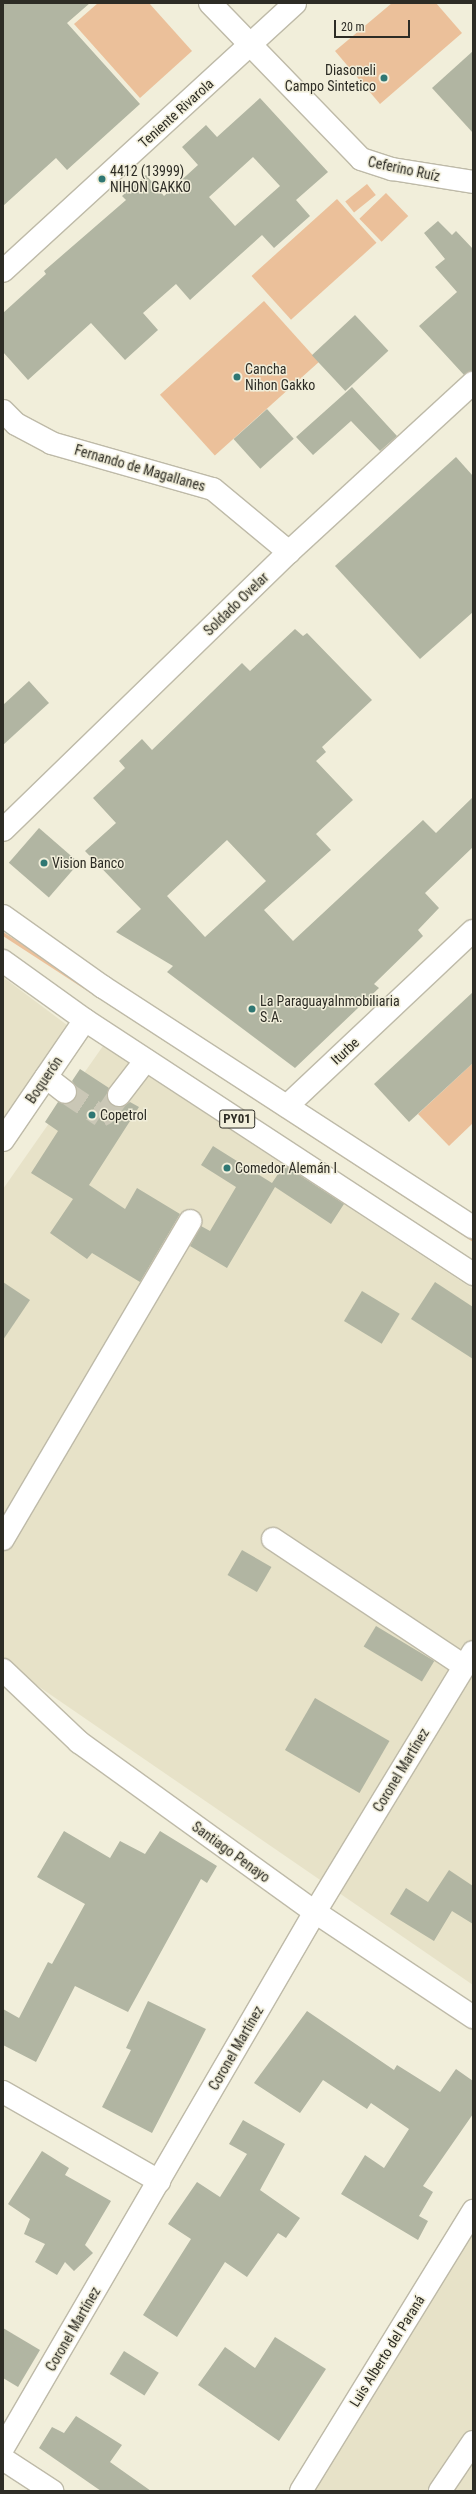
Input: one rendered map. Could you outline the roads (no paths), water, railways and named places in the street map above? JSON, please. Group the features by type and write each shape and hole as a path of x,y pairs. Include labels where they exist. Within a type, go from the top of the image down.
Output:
{"main road":[{"name":"Ceferino Ruíz","path":"210,3 249,46 361,160 392,169 473,182"},
{"name":"Teniente Rivarola","path":"3,271 296,3"},
{"name":"Soldado Ovelar","path":"3,830 289,552 473,383"},
{"name":"Fernando de Magallanes","path":"3,411 16,424 51,443 213,489 289,552"},
{"name":"PY01","path":"3,916 103,987 473,1227"},
{"name":"Iturbe","path":"286,1106 473,931"},
{"name":"PY01","path":"3,960 85,1020 473,1274"},
{"name":"Boquerón","path":"3,1140 85,1020"},
{"path":"119,1095 146,1060"},
{"path":"46,1077 65,1092"},
{"path":"3,1539 190,1221"},
{"path":"273,1539 469,1659"},
{"name":"Coronel Martínez","path":"3,2448 315,1912 469,1659"},
{"name":"Santiago Penayo","path":"3,1670 79,1742 315,1912 473,2017"},
{"path":"3,2092 159,2181"},
{"name":"Luis Alberto del Paraná","path":"301,2491 473,2211"},
{"path":"440,2491 473,2442"},
{"path":"3,2459 52,2491"}],"tunnel":[{"path":"65,1092 101,1116 107,1113 119,1095"}],"place":[{"name":"Diasoneli Campo Sintetico","path":"384,78"},
{"name":"4412 (13999) NIHON GAKKO","path":"102,179"},
{"name":"Cancha Nihon Gakko","path":"237,377"},
{"name":"Vision Banco","path":"44,863"},
{"name":"La ParaguayaInmobiliaria S.A.","path":"252,1009"},
{"name":"Copetrol","path":"92,1115"},
{"name":"Comedor Alemán I","path":"227,1168"}]}
